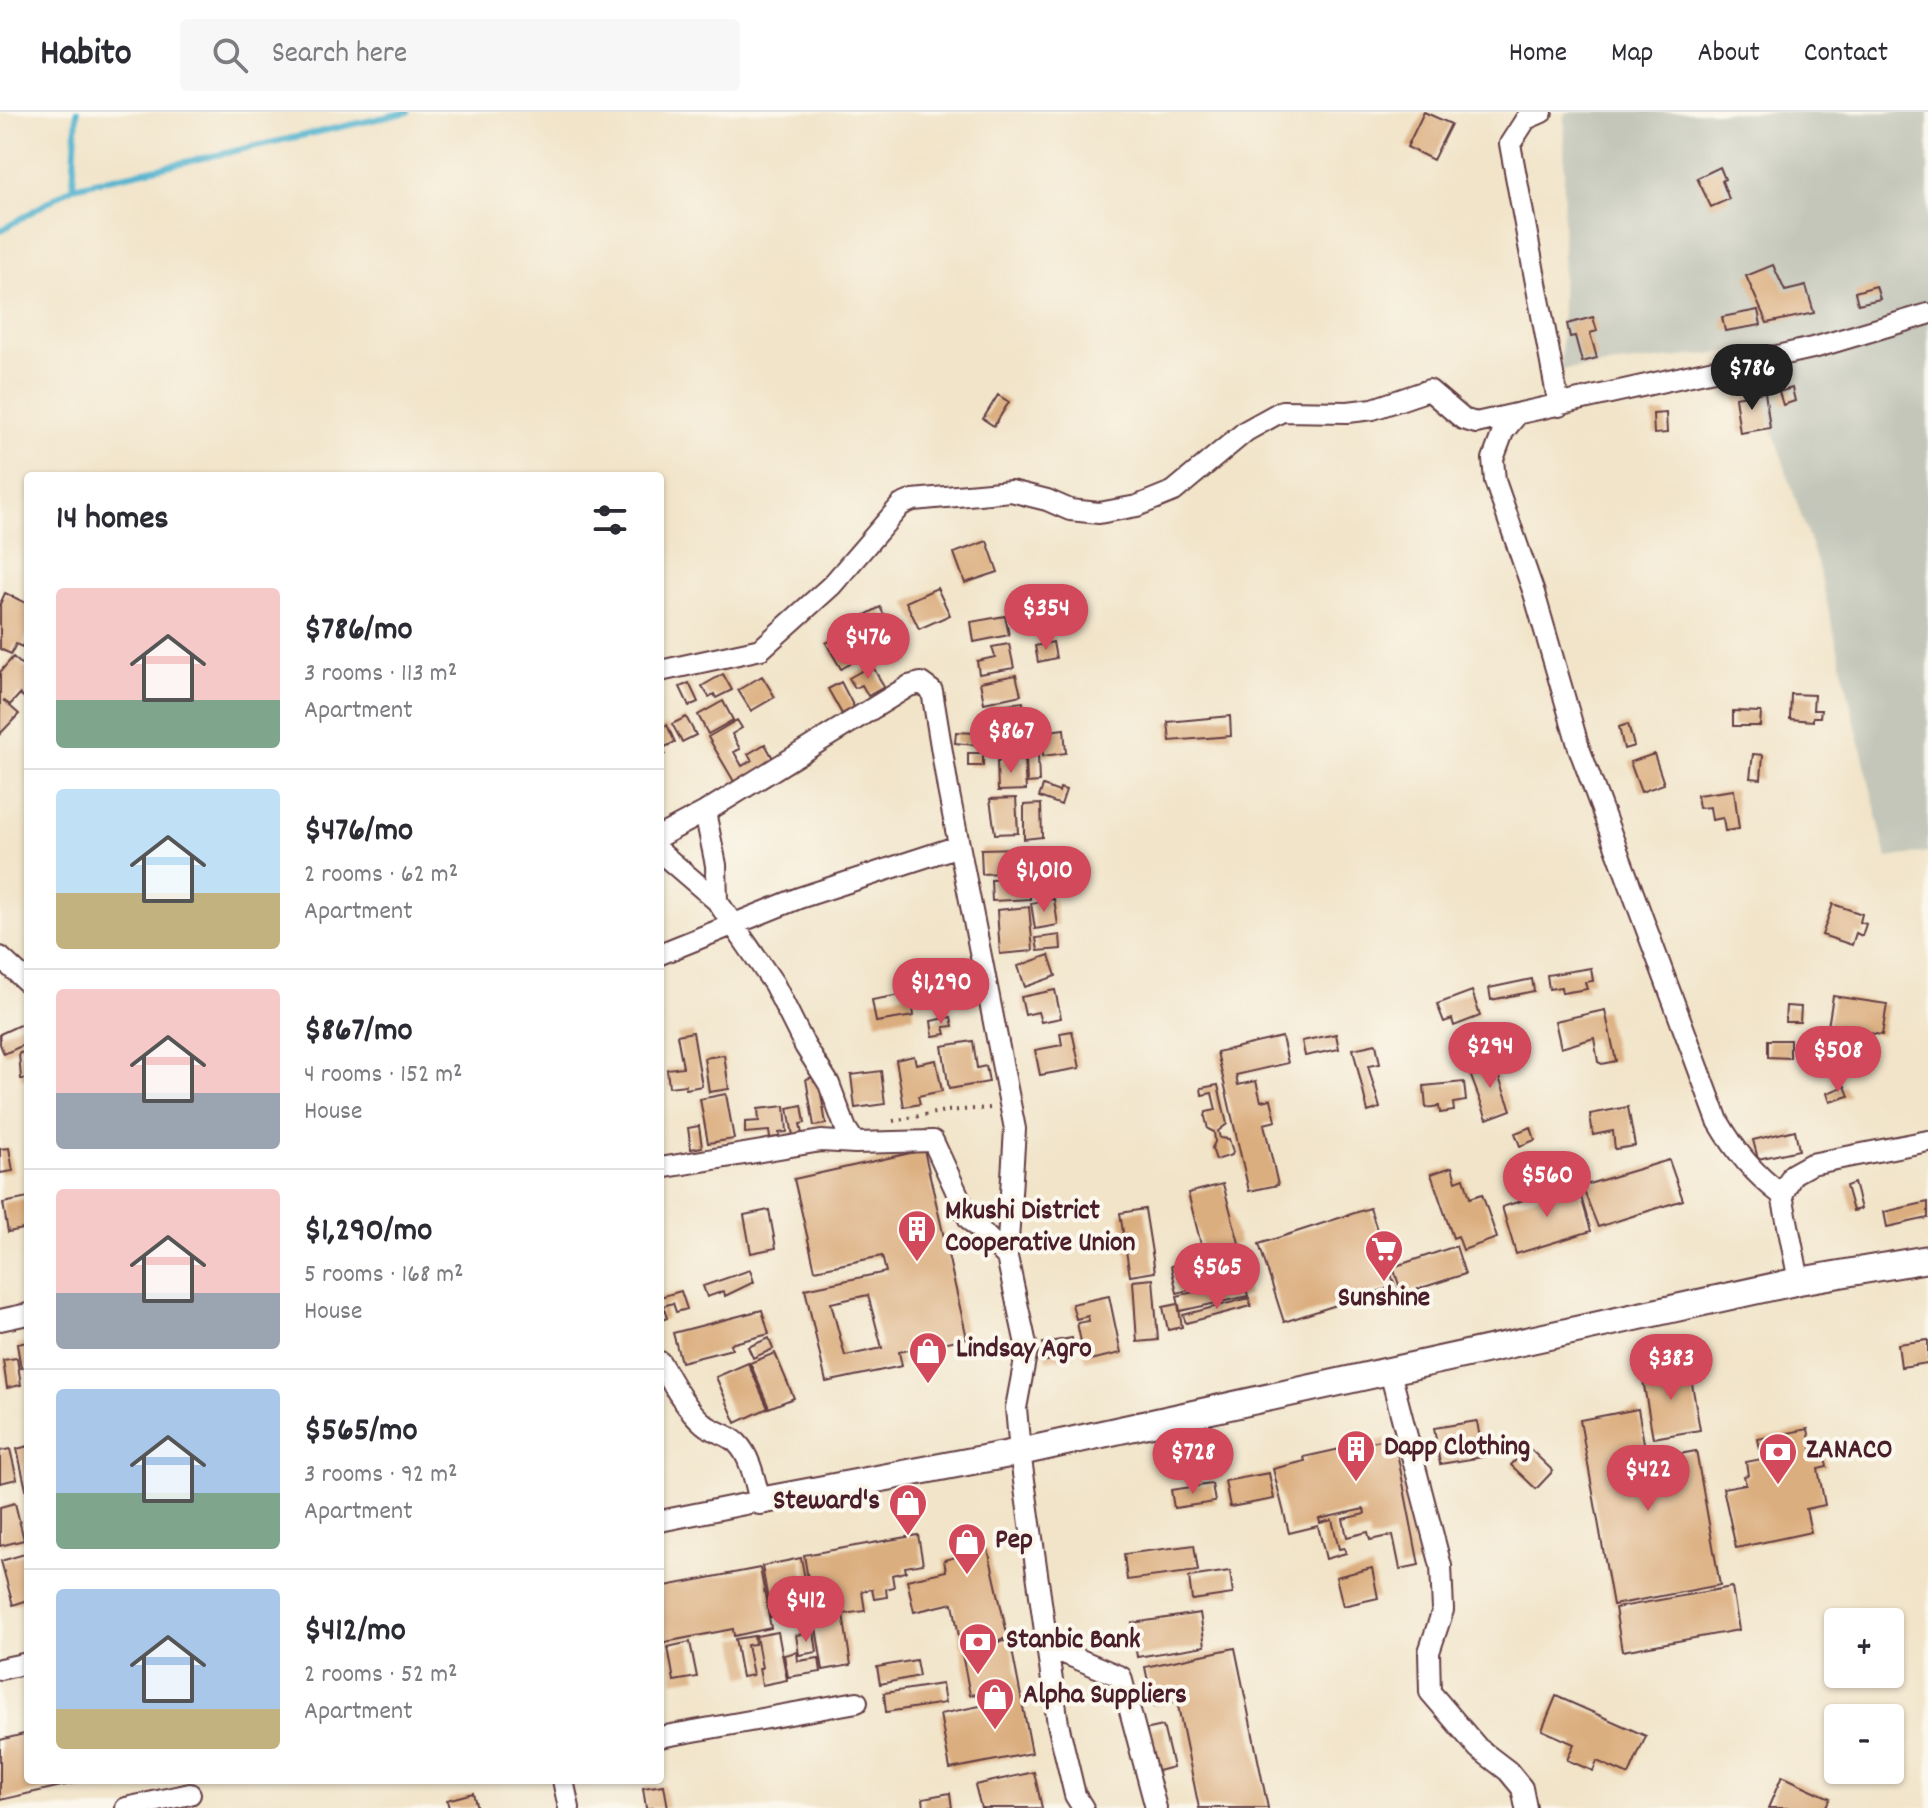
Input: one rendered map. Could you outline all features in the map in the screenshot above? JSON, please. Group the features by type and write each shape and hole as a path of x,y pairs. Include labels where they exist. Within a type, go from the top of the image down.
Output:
{"main road":[{"path":"760,1501 1020,1452 1799,1281 1928,1259"}],"street":[{"path":"1542,112 1526,119 1510,144 1559,406"},
{"path":"664,670 761,649 832,585 901,505 913,500 1011,491 1047,500 1070,510 1099,513 1137,506 1174,491 1246,431 1282,411 1348,412 1373,409 1429,390 1471,423 1516,416 1817,347 1928,314"},
{"path":"1516,416 1503,432 1493,459 1495,481 1534,593 1579,748 1718,1121 1738,1155 1758,1178 1782,1195"},
{"path":"664,834 705,812 909,686 921,683 932,691 1015,1129 1007,1257 1027,1349 1016,1408 1020,1452 1058,1724 1075,1795 1083,1808"},
{"path":"705,812 716,865 717,901"},
{"path":"664,952 799,898 959,846"},
{"path":"664,855 717,901 774,984 805,1046 829,1084 841,1119 855,1143"},
{"path":"0,957 24,979"},
{"path":"664,1167 821,1141 933,1141 969,1219 1007,1257"},
{"path":"1799,1281 1782,1195 1793,1174 1811,1164 1928,1141"},
{"path":"0,1320 24,1315"},
{"path":"664,1369 695,1415 705,1425 736,1442 748,1460 760,1501 664,1520"},
{"path":"1390,1372 1441,1566 1443,1610 1429,1652 1430,1692 1478,1748 1508,1771 1522,1788 1526,1808"},
{"path":"1047,1646 1121,1677 1156,1808"},
{"path":"0,1669 24,1664"},
{"path":"664,1736 857,1702"},
{"path":"564,1784 569,1808"},
{"path":"126,1808 191,1794"}],"path":[{"path":"892,1121 945,1111 1010,1107"}],"shaded area":[{"path":"1565,112 1928,112 1928,852 1887,858 1819,569 1746,350 1561,370"}],"building":[{"path":"1424,112 1451,124 1433,160 1407,147"},
{"path":"1720,167 1729,199 1711,207 1697,178"},
{"path":"1773,265 1785,291 1806,286 1814,313 1767,323 1746,276"},
{"path":"1876,286 1880,299 1858,304 1855,292"},
{"path":"1758,310 1761,325 1725,331 1722,317"},
{"path":"1593,317 1597,331 1590,333 1597,358 1582,362 1575,336 1570,337 1567,324"},
{"path":"1792,388 1795,401 1783,405 1779,392"},
{"path":"1765,392 1770,428 1740,433 1735,397"},
{"path":"998,395 1009,402 994,426 983,419"},
{"path":"1666,413 1667,433 1654,434 1653,414"},
{"path":"987,541 998,572 965,583 954,553"},
{"path":"937,588 950,615 919,629 906,602"},
{"path":"5,593 24,602 24,643 22,647 16,644 11,654 0,649 0,604"},
{"path":"880,607 902,649 880,662 858,619"},
{"path":"1005,616 1009,635 974,642 971,622"},
{"path":"850,630 864,656 841,669 826,643"},
{"path":"1053,642 1056,658 1038,662 1035,646"},
{"path":"1009,644 1014,668 979,674 977,661 995,657 992,647"},
{"path":"13,657 24,667 24,698 20,694 10,705 3,700 19,714 0,734 0,672"},
{"path":"872,665 884,687 868,696 862,685 855,688 849,678"},
{"path":"723,674 732,690 716,698 714,694 709,697 702,686"},
{"path":"1016,675 1021,695 984,703 980,682"},
{"path":"762,676 775,697 751,711 738,690"},
{"path":"841,682 854,707 842,714 828,689"},
{"path":"689,683 698,702 689,706 680,687"},
{"path":"1791,694 1814,695 1813,710 1821,710 1820,717 1813,717 1813,721 1790,719"},
{"path":"723,701 733,720 708,734 698,715"},
{"path":"1023,702 1025,722 991,726 989,706"},
{"path":"1733,711 1761,712 1760,726 1733,726"},
{"path":"1230,716 1231,736 1170,741 1168,722"},
{"path":"686,717 696,735 682,742 672,724"},
{"path":"737,720 742,728 732,734 740,749 734,752 742,766 752,760 748,754 765,744 775,762 736,785 708,737"},
{"path":"1628,724 1634,746 1624,749 1619,727"},
{"path":"667,725 675,742 664,748 664,727"},
{"path":"1024,727 1026,748 996,751 993,730"},
{"path":"1064,729 1066,753 1043,756 1041,732"},
{"path":"956,732 976,733 975,745 955,743"},
{"path":"968,753 983,753 983,766 968,766"},
{"path":"1654,754 1664,784 1641,792 1630,762"},
{"path":"1753,754 1763,755 1761,779 1750,778"},
{"path":"1026,755 1038,755 1039,782 1027,783"},
{"path":"1024,759 1026,790 998,791 997,761"},
{"path":"1043,786 1059,792 1060,788 1066,790 1061,805 1039,797"},
{"path":"1734,790 1739,829 1725,831 1723,818 1712,820 1710,807 1699,808 1697,795"},
{"path":"1016,798 1018,833 995,834 990,799"},
{"path":"1041,804 1042,837 1024,839 1024,805"},
{"path":"1020,848 1021,872 982,874 981,849"},
{"path":"1029,878 1030,899 992,901 991,880"},
{"path":"1054,899 1058,925 1035,929 1031,903"},
{"path":"1833,904 1862,914 1860,922 1866,924 1862,936 1856,933 1852,945 1822,935"},
{"path":"1029,907 1033,951 1000,954 997,910"},
{"path":"1060,935 1061,949 1038,951 1036,938"},
{"path":"1049,955 1056,976 1025,987 1018,966"},
{"path":"1591,968 1593,981 1585,982 1587,989 1562,993 1561,987 1549,989 1547,975"},
{"path":"1532,979 1534,991 1491,1000 1489,988"},
{"path":"1055,990 1061,1018 1041,1022 1038,1012 1025,1015 1021,997"},
{"path":"1472,991 1480,1016 1454,1026 1452,1019 1444,1022 1437,1004"},
{"path":"911,993 914,1016 876,1022 872,1000"},
{"path":"1833,996 1887,1004 1882,1035 1828,1027"},
{"path":"1786,1006 1801,1007 1800,1022 1785,1022"},
{"path":"1605,1010 1616,1061 1598,1062 1594,1038 1561,1048 1555,1021"},
{"path":"951,1017 953,1026 944,1027 946,1034 933,1036 931,1021"},
{"path":"24,1023 24,1045 4,1054 0,1034"},
{"path":"1072,1031 1080,1068 1040,1075 1035,1050 1062,1045 1060,1033"},
{"path":"693,1032 702,1086 686,1089 685,1085 669,1087 667,1069 683,1067 677,1035"},
{"path":"1336,1034 1339,1049 1305,1056 1302,1041"},
{"path":"1282,1037 1288,1063 1236,1075 1238,1085 1256,1081 1261,1101 1271,1099 1276,1121 1264,1124 1278,1185 1249,1191 1217,1052"},
{"path":"1768,1040 1790,1040 1790,1058 1768,1057"},
{"path":"973,1041 977,1068 986,1066 989,1082 949,1089 942,1046"},
{"path":"1376,1044 1380,1064 1368,1066 1380,1108 1368,1112 1353,1049"},
{"path":"24,1052 24,1079 21,1079 19,1053"},
{"path":"724,1055 729,1089 709,1092 704,1058"},
{"path":"914,1056 916,1064 936,1060 942,1091 918,1096 920,1104 904,1107 896,1060"},
{"path":"1493,1062 1511,1110 1487,1119 1469,1071"},
{"path":"881,1071 885,1104 855,1108 851,1075"},
{"path":"818,1076 826,1124 814,1126 806,1079"},
{"path":"1464,1082 1466,1101 1453,1103 1454,1111 1440,1113 1439,1106 1426,1108 1424,1086"},
{"path":"1218,1085 1227,1124 1218,1131 1220,1138 1229,1139 1233,1152 1216,1160 1212,1148 1214,1132 1208,1129 1205,1117 1206,1112 1216,1110 1212,1093 1202,1095 1201,1088"},
{"path":"1845,1086 1849,1096 1830,1102 1827,1093"},
{"path":"726,1094 734,1139 708,1143 700,1099"},
{"path":"802,1105 805,1123 800,1124 802,1134 793,1136 788,1108"},
{"path":"785,1106 787,1132 770,1138 769,1131 745,1133 745,1122 759,1121 758,1109"},
{"path":"1628,1107 1635,1146 1615,1149 1613,1131 1593,1135 1590,1114"},
{"path":"699,1126 702,1147 691,1149 688,1128"},
{"path":"1531,1127 1535,1140 1520,1146 1515,1133"},
{"path":"1795,1130 1799,1150 1758,1159 1753,1140"},
{"path":"9,1148 13,1171 0,1173 0,1149"},
{"name":"Mkushi District Cooperative Union","path":"924,1150 967,1338 899,1352 902,1366 826,1382 805,1289 886,1272 882,1256 815,1270 794,1179","holes":["868,1295 882,1348 845,1356 831,1303"]},
{"path":"1669,1160 1683,1200 1598,1227 1582,1186"},
{"path":"1452,1167 1456,1181 1464,1178 1470,1198 1482,1194 1497,1238 1463,1250 1458,1236 1453,1238 1431,1174"},
{"path":"1577,1183 1591,1231 1516,1254 1502,1207"},
{"path":"1854,1183 1861,1209 1853,1211 1846,1186"},
{"path":"1223,1184 1239,1243 1220,1248 1221,1253 1215,1254 1216,1261 1206,1264 1188,1193"},
{"path":"24,1199 24,1229 8,1232 3,1203"},
{"path":"1928,1202 1928,1218 1887,1227 1884,1212"},
{"path":"1370,1208 1395,1286 1284,1322 1259,1244"},
{"path":"1145,1209 1155,1272 1130,1276 1120,1213"},
{"path":"769,1210 776,1248 751,1253 744,1215"},
{"path":"1456,1246 1465,1274 1402,1294 1393,1267"},
{"path":"1190,1261 1196,1288 1177,1293 1171,1266"},
{"path":"750,1270 754,1282 725,1296 724,1291 707,1297 703,1286"},
{"path":"1153,1279 1158,1340 1137,1342 1133,1281"},
{"path":"1244,1280 1248,1296 1180,1311 1177,1296"},
{"path":"681,1291 687,1309 676,1312 673,1303 664,1306 664,1296"},
{"path":"1109,1296 1121,1353 1085,1361 1077,1323 1089,1321 1088,1316 1076,1319 1072,1304"},
{"path":"1249,1298 1251,1306 1186,1323 1183,1315"},
{"path":"1178,1304 1182,1327 1168,1330 1163,1307"},
{"path":"762,1310 769,1334 730,1344 732,1349 681,1362 673,1333"},
{"path":"769,1338 773,1349 753,1358 748,1347"},
{"path":"1072,1338 1075,1356 1046,1361 1043,1343"},
{"path":"1928,1340 1928,1363 1901,1367 1898,1344"},
{"path":"24,1343 24,1368 21,1368 17,1344"},
{"path":"775,1353 794,1398 769,1408 750,1363"},
{"path":"17,1358 21,1385 7,1388 3,1360"},
{"path":"748,1363 768,1408 736,1423 716,1377"},
{"path":"1689,1366 1700,1430 1653,1438 1642,1374"},
{"path":"1638,1409 1647,1460 1696,1451 1720,1585 1613,1605 1580,1420"},
{"path":"1477,1421 1483,1457 1440,1464 1434,1428"},
{"name":"ZANACO","path":"1808,1429 1813,1456 1824,1453 1827,1467 1818,1469 1825,1505 1806,1509 1811,1532 1736,1548 1723,1488 1746,1484 1746,1462 1762,1459 1758,1439"},
{"name":"Dapp Clothing","path":"1394,1437 1419,1565 1400,1569 1393,1535 1370,1540 1368,1532 1347,1537 1343,1519 1365,1514 1364,1509 1319,1519 1320,1523 1332,1520 1339,1549 1344,1548 1346,1553 1326,1559 1318,1526 1289,1533 1273,1469 1305,1461 1304,1457"},
{"path":"24,1447 24,1480 17,1449"},
{"path":"1528,1447 1553,1471 1536,1489 1511,1465"},
{"path":"10,1449 17,1479 0,1483 0,1451"},
{"path":"1269,1473 1274,1499 1230,1507 1225,1481"},
{"path":"1212,1484 1215,1502 1174,1508 1171,1490"},
{"path":"15,1503 24,1540 0,1546 0,1507"},
{"path":"918,1535 923,1564 905,1567 906,1572 892,1575 894,1587 886,1589 887,1597 874,1599 872,1589 862,1591 865,1611 843,1614 851,1665 823,1670 804,1555"},
{"path":"1194,1545 1198,1571 1127,1580 1124,1554"},
{"path":"988,1549 1008,1638 961,1648 953,1603 914,1612 907,1580 946,1571 944,1560"},
{"path":"24,1554 24,1601 13,1605 1,1561"},
{"path":"801,1558 813,1621 794,1625 792,1613 771,1617 762,1566"},
{"path":"760,1568 771,1628 734,1636 733,1629 664,1642 664,1586"},
{"path":"1372,1568 1378,1598 1343,1606 1336,1577"},
{"path":"1230,1571 1233,1594 1192,1600 1189,1577"},
{"path":"1732,1587 1739,1630 1622,1651 1615,1608"},
{"path":"1200,1613 1205,1646 1137,1657 1132,1623"},
{"path":"778,1632 787,1680 762,1685 756,1636"},
{"path":"814,1632 817,1652 799,1655 796,1635"},
{"path":"754,1636 755,1644 747,1645 753,1675 742,1677 735,1639"},
{"path":"1010,1640 1032,1753 950,1769 940,1714 990,1704 987,1692 970,1695 961,1649"},
{"path":"690,1642 697,1677 674,1681 668,1647"},
{"path":"1235,1648 1268,1808 1199,1808 1177,1701 1153,1706 1145,1667"},
{"path":"797,1652 798,1661 819,1658 821,1672 788,1677 784,1655"},
{"path":"916,1660 919,1676 880,1684 877,1667"},
{"path":"942,1684 945,1703 886,1712 884,1693"},
{"path":"1556,1696 1646,1736 1629,1775 1597,1761 1593,1771 1567,1760 1574,1744 1542,1730"},
{"path":"1163,1726 1173,1767 1150,1773 1140,1731"},
{"path":"24,1734 24,1784 70,1784 0,1800 0,1740"},
{"path":"1034,1772 1042,1808 981,1808 975,1785"},
{"path":"1782,1776 1830,1798 1825,1808 1768,1808"},
{"path":"664,1785 668,1808 646,1808 643,1788"},
{"path":"473,1793 477,1808 449,1808 447,1800"},
{"path":"950,1793 952,1808 924,1808 923,1798"}],"waterway":[{"path":"73,187 77,112"},
{"path":"0,231 73,187 408,112"}],"place":[{"name":"Mkushi District Cooperative Union","path":"917,1263"},
{"name":"Sunshine","path":"1384,1283"},
{"name":"Lindsay Agro","path":"928,1385"},
{"name":"Dapp Clothing","path":"1356,1483"},
{"name":"ZANACO","path":"1778,1486"},
{"name":"Steward's","path":"908,1537"},
{"name":"Pep","path":"967,1576"},
{"name":"Stanbic Bank","path":"978,1676"},
{"name":"Alpha Suppliers","path":"995,1731"}]}
